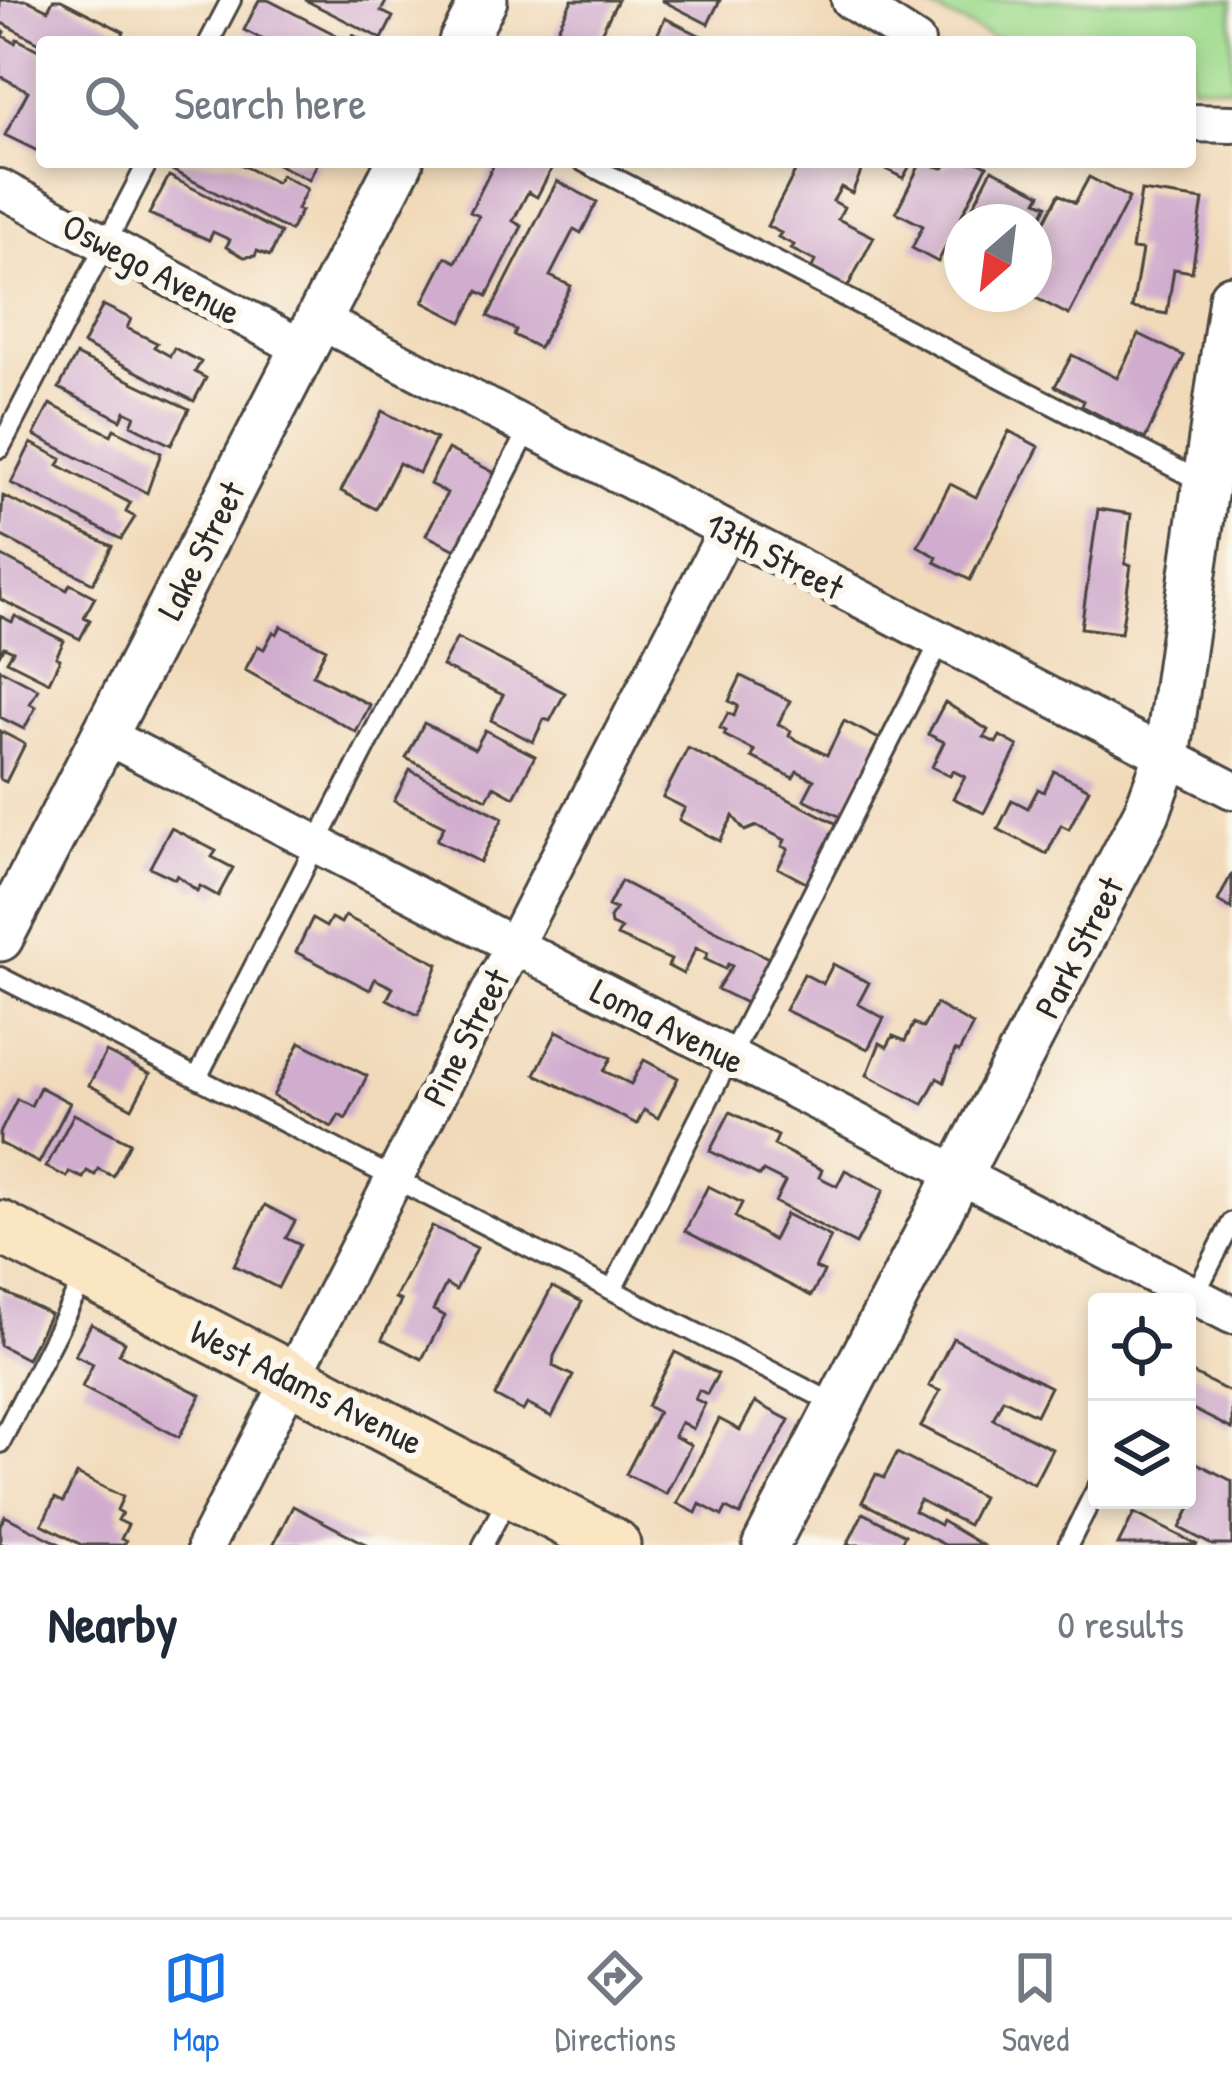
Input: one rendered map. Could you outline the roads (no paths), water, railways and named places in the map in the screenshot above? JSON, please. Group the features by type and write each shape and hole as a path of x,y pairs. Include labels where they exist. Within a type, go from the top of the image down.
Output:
{"main road":[{"name":"West Adams Avenue","path":"0,1226 614,1545"}],"street":[{"path":"465,36 484,0"},
{"path":"850,0 907,36"},
{"path":"1196,123 1232,124"},
{"name":"Lake Street","path":"0,938 397,168"},
{"name":"Oswego Avenue","path":"0,188 105,244 311,334"},
{"name":"Park Street","path":"766,1545 1148,812 1166,757 1232,298"},
{"name":"13th Street","path":"311,334 530,428 1232,790"},
{"name":"Pine Street","path":"206,1545 727,530"},
{"name":"Loma Avenue","path":"105,735 961,1175 1171,1293"},
{"name":"Loma Avenue","path":"1196,1305 1232,1315"}],"lane":[{"path":"212,36 231,0"},
{"path":"0,448 145,168"},
{"path":"596,168 1206,484"},
{"path":"197,1078 530,428"},
{"path":"612,1290 940,640"},
{"path":"0,977 839,1406"},
{"path":"1196,1294 1232,1222"},
{"path":"0,1443 88,1272"},
{"path":"483,1545 511,1492"},
{"path":"1068,1545 1088,1505"}]}
